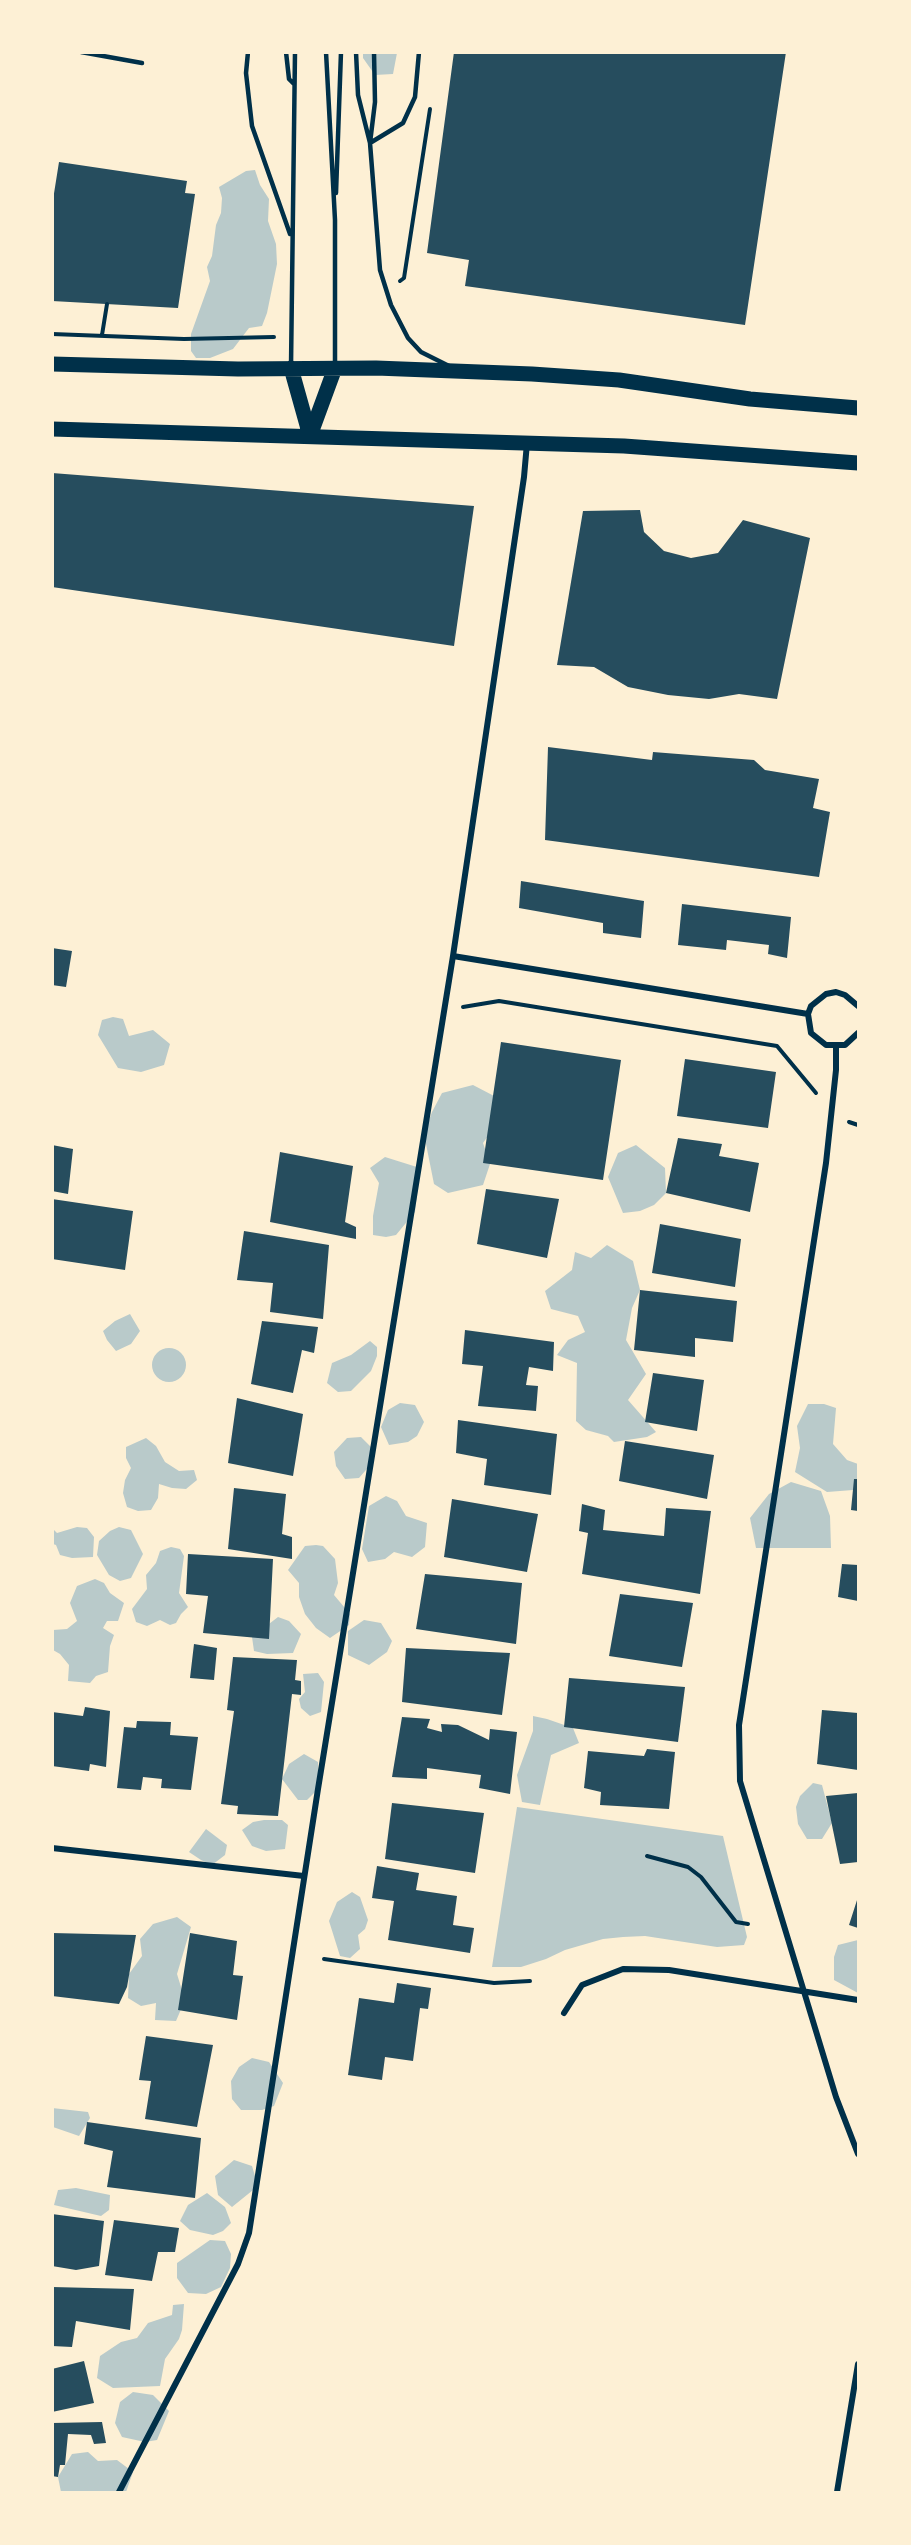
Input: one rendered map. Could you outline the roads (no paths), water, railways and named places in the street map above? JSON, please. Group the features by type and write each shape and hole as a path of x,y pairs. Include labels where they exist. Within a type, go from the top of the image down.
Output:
{"main road":[{"path":"52,364 238,369 335,368 461,371 619,380 750,399 858,408"},
{"path":"291,368 310,436"},
{"path":"310,436 335,368"},
{"path":"52,429 695,450 858,463"}],"street":[{"path":"119,2493 238,2264 249,2233 304,1876 453,956 523,489 527,443"},
{"path":"453,956 808,1014"},
{"path":"858,1006 845,995 836,992 826,994 812,1005 808,1014 811,1033 817,1041 836,1047 845,1045 858,1033"},
{"path":"836,1047 832,1117 740,1725 740,1781 836,2097 858,2154"},
{"path":"52,1848 304,1876"},
{"path":"564,2013 582,1985 623,1969 669,1970 858,2000"},
{"path":"837,2493 858,2364"}],"lane":[{"path":"81,52 142,63"},
{"path":"248,52 246,73 252,126 291,236"},
{"path":"286,52 289,79 294,84"},
{"path":"291,368 295,52"},
{"path":"326,52 335,220"},
{"path":"335,368 335,220 341,52"},
{"path":"356,52 358,95 370,143 380,270 386,294 398,322 421,352 461,371"},
{"path":"370,143 375,102 374,52"},
{"path":"370,143 403,123 415,97 419,55"}]}
